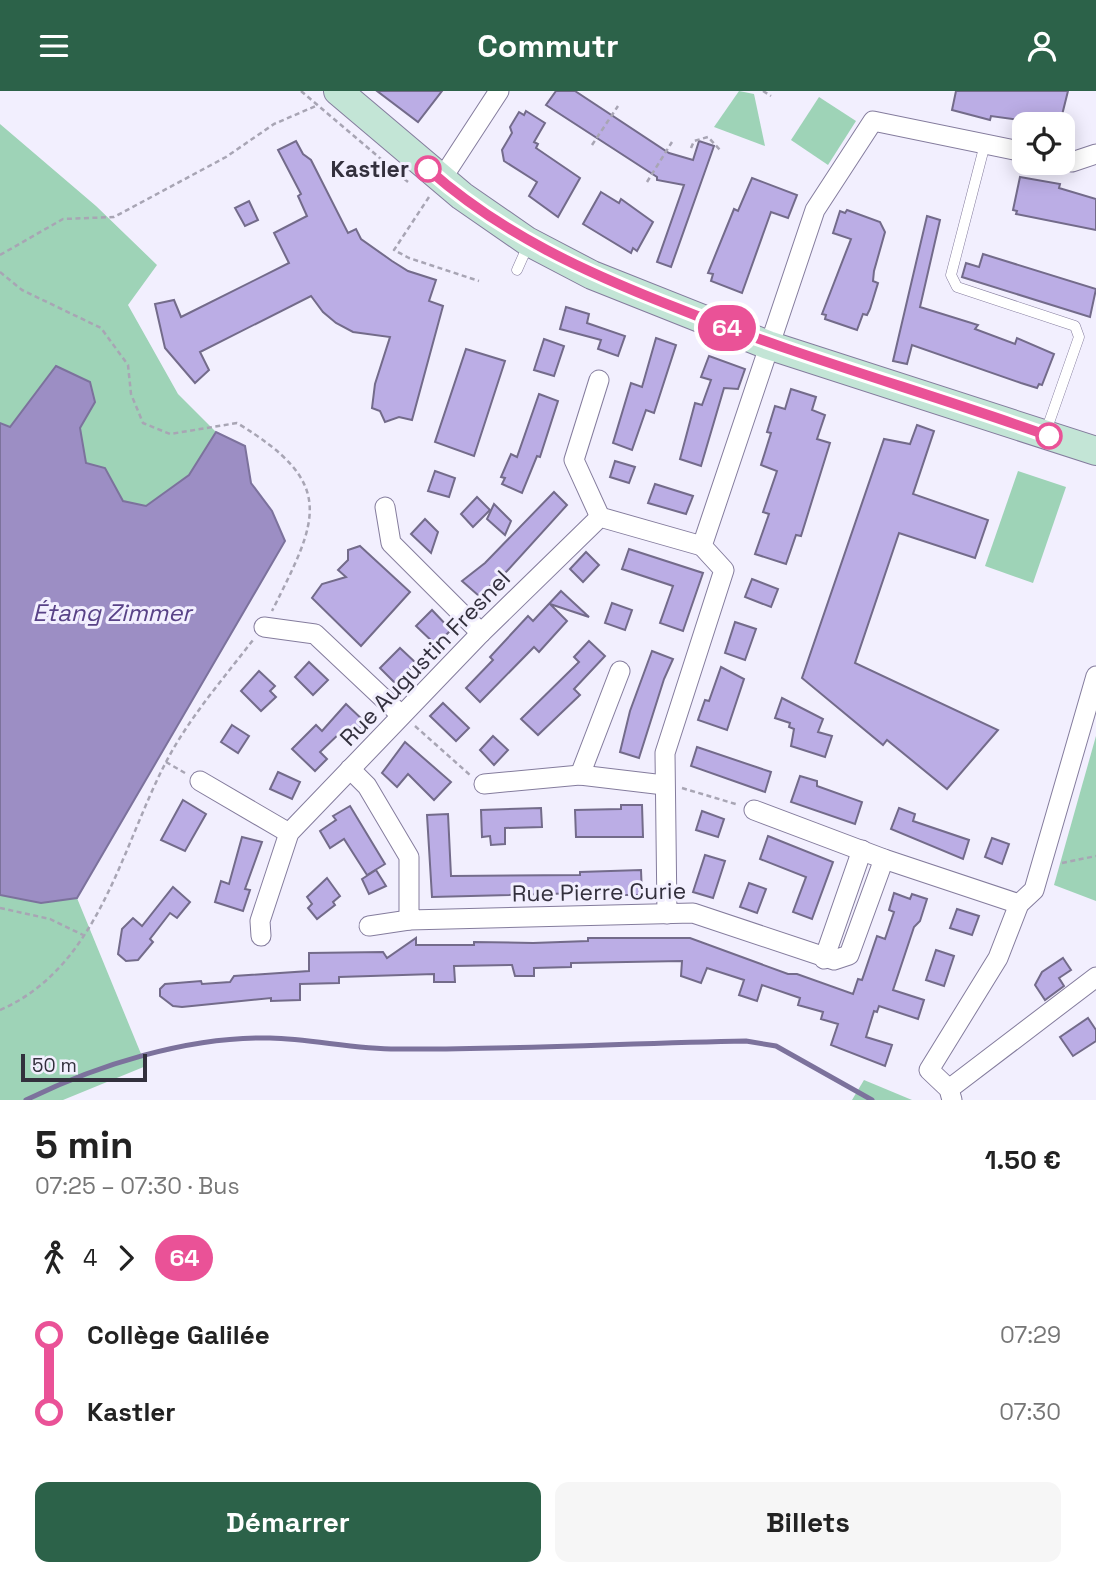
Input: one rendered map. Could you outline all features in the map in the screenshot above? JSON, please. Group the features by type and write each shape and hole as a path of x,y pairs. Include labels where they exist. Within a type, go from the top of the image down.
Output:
{"street":[{"path":"441,180 499,91"},
{"path":"328,98 529,242 592,275 768,345 1096,451"},
{"path":"702,546 815,210 873,121 1012,150"},
{"path":"1075,161 1096,155"},
{"path":"599,380 574,460 600,517 702,546 724,570 665,753 667,914"},
{"path":"385,506 391,543 481,633"},
{"name":"Rue Augustin Fresnel","path":"261,936 260,921 289,833 481,633 600,517"},
{"path":"264,627 315,634 401,715"},
{"path":"580,775 620,671"},
{"path":"1096,676 1034,891 1019,904 998,958 929,1070 951,1095 1000,1048 1096,977"},
{"path":"350,769 367,786 410,857 409,920"},
{"path":"484,784 580,775 664,785"},
{"path":"200,781 289,833"},
{"path":"754,810 884,859 1019,904"},
{"path":"824,959 862,850"},
{"name":"Rue Pierre Curie","path":"369,926 409,920 693,913 824,959 834,960 849,955 884,859"}],"lane":[{"path":"985,144 951,275 957,287 1075,326 1079,337 1045,434"},
{"path":"517,270 529,242"}],"path":[{"path":"763,91 771,96"},
{"path":"0,253 63,219 114,217 226,157 274,124 328,98"},
{"path":"592,145 618,106"},
{"path":"691,148 694,141 708,137 721,151"},
{"path":"647,181 672,142"},
{"path":"441,180 394,250 409,258 479,281"},
{"path":"0,272 22,291 101,328 128,365 131,394 143,423 170,435 237,423 272,443 302,475 311,507 303,548 264,627 201,706 166,761 109,893 68,958 20,1001 0,1010"},
{"path":"401,715 484,784"},
{"path":"166,761 200,781"},
{"path":"664,785 694,789 754,810"},
{"path":"1041,866 1079,862 1096,856"},
{"path":"0,908 50,919 83,935"}],"green space":[{"path":"739,91 754,94 765,146 714,127"},
{"path":"819,97 856,121 828,165 791,140"},
{"path":"0,124 96,206 157,265 128,305 178,394 216,432 189,475 146,506 123,501 105,468 86,464 80,427 95,402 56,366 10,427 0,423"},
{"path":"1018,471 1066,487 1033,583 985,566"},
{"path":"1096,736 1096,901 1054,885"},
{"path":"0,895 41,903 77,898 146,1066 63,1100 0,1100"},
{"path":"864,1080 912,1100 852,1100"}],"water":[{"name":"Étang Zimmer","path":"56,366 90,382 95,402 80,428 86,463 105,468 123,501 146,506 189,475 216,432 245,446 251,483 272,511 285,541 77,898 41,903 0,895 0,423 10,427"}],"building":[{"path":"377,91 442,91 418,122"},
{"path":"556,91 575,91 669,153 693,160 699,141 714,146 671,267 657,262 684,185 657,180 657,177 546,105"},
{"path":"956,91 1068,91 1063,112 1012,112 1012,119 991,116 990,120 952,110"},
{"path":"526,111 545,123 534,142 538,144 536,148 580,178 558,217 529,196 537,182 504,161 502,150 512,133 510,127 519,112 524,115"},
{"path":"296,141 303,154 311,160 348,233 356,229 361,239 392,261 408,271 436,280 429,301 443,306 412,420 399,417 385,422 380,411 372,408 375,384 390,337 353,332 323,312 311,296 200,352 209,370 195,383 165,348 155,304 174,300 181,317 289,263 274,233 307,216 298,196 301,194 278,150"},
{"path":"1020,177 1060,184 1059,188 1096,199 1096,230 1016,214 1017,211 1013,210"},
{"path":"752,178 797,195 788,218 771,212 742,293 711,281 713,274 708,273 734,209 738,211"},
{"path":"601,192 619,203 621,199 653,222 637,251 633,248 631,253 583,224"},
{"path":"249,201 258,220 245,226 235,208"},
{"path":"847,210 880,222 885,232 874,271 873,281 878,283 870,309 867,315 863,314 857,330 825,319 826,315 822,314 851,239 833,233 840,211 845,213"},
{"path":"927,216 940,220 920,307 978,325 975,329 1015,344 1017,338 1054,354 1042,385 1039,384 1037,388 912,345 907,364 893,361"},
{"path":"983,254 1096,289 1090,317 962,277 966,263 979,267"},
{"path":"566,307 589,314 587,323 625,336 618,356 598,349 601,340 560,329"},
{"path":"656,338 676,345 654,413 646,410 632,450 613,443 631,383 642,387"},
{"path":"544,339 564,346 554,376 534,370"},
{"path":"466,349 505,361 474,456 435,442"},
{"path":"709,356 745,369 738,389 724,388 701,466 680,459 695,403 702,405 711,380 701,377"},
{"path":"791,389 816,397 812,410 825,415 817,439 830,443 801,536 796,535 786,564 755,554 769,514 763,512 777,471 761,465 771,433 767,432 775,406 785,409"},
{"path":"539,394 558,401 540,457 537,456 522,493 502,484 505,478 501,477 511,454 517,457"},
{"path":"917,425 934,431 913,494 988,520 975,558 899,533 855,663 998,730 947,789 887,740 883,745 802,678 884,439 910,444"},
{"path":"615,461 635,467 629,483 610,477"},
{"path":"435,471 455,478 449,497 428,491"},
{"path":"655,484 693,496 686,514 648,503"},
{"path":"554,492 567,505 507,571 479,596 462,581 485,563"},
{"path":"477,497 490,510 473,527 461,514"},
{"path":"494,504 511,521 505,535 487,519"},
{"path":"425,519 438,532 431,553 411,534"},
{"path":"360,546 410,592 361,646 312,598 322,584 346,577 338,570 348,560 348,550"},
{"path":"629,549 703,573 683,631 660,623 673,586 622,569"},
{"path":"586,552 599,565 583,582 570,569"},
{"path":"752,579 778,589 771,607 745,597"},
{"path":"561,591 589,617 550,604 567,621 539,652 534,647 480,702 466,688 493,660 490,657 528,616 533,621"},
{"path":"612,603 632,610 625,630 605,623"},
{"path":"432,610 451,630 436,645 416,626"},
{"path":"735,622 756,629 745,660 725,653"},
{"path":"589,641 605,656 574,689 580,695 538,735 521,719 579,662 574,657"},
{"path":"400,648 416,663 396,684 380,668"},
{"path":"652,651 673,659 639,758 620,752 630,711"},
{"path":"309,662 328,680 313,695 295,677"},
{"path":"721,667 744,679 727,730 698,720 705,700 709,701"},
{"path":"259,671 275,686 270,691 276,697 261,711 241,691"},
{"path":"782,698 823,719 818,732 832,736 825,757 791,746 794,729 789,727 790,723 775,718"},
{"path":"443,703 469,728 456,741 430,716"},
{"path":"346,704 365,722 351,737 343,730 320,752 327,759 315,771 292,749 316,725 322,731"},
{"path":"232,725 249,736 238,753 221,742"},
{"path":"493,736 508,750 494,765 480,750"},
{"path":"405,742 451,782 434,800 408,774 397,787 382,773"},
{"path":"697,747 771,772 765,792 691,766"},
{"path":"278,772 300,782 292,799 270,789"},
{"path":"800,776 817,781 817,786 862,802 855,824 791,802"},
{"path":"183,800 206,814 185,851 161,840"},
{"path":"621,805 642,805 643,837 576,837 575,810 621,809"},
{"path":"350,806 385,864 367,875 344,839 330,848 320,831 336,820 333,816"},
{"path":"541,808 542,827 505,828 505,844 491,845 490,836 482,837 481,810"},
{"path":"899,808 915,814 913,821 969,840 963,859 891,829"},
{"path":"702,811 724,819 718,837 696,830"},
{"path":"448,814 451,876 580,875 580,872 641,870 642,895 620,895 620,892 432,897 427,815"},
{"path":"768,836 833,862 812,919 793,912 806,877 760,859"},
{"path":"242,837 262,842 245,889 250,890 243,911 215,902 221,881 229,884"},
{"path":"992,838 1009,844 1002,864 985,857"},
{"path":"705,855 725,861 713,898 693,892"},
{"path":"376,870 386,886 369,894 362,879"},
{"path":"327,878 340,896 333,902 335,905 317,919 308,908 312,904 307,897"},
{"path":"749,883 766,889 757,913 740,907"},
{"path":"173,887 190,902 177,918 170,913 150,939 153,942 138,960 126,961 118,954 122,929 133,918 142,926"},
{"path":"894,893 910,899 912,894 927,899 920,921 914,927 893,990 924,1000 918,1019 879,1006 877,1012 874,1011 866,1037 892,1045 885,1066 831,1045 838,1024 821,1019 823,1012 798,1005 800,998 762,985 757,1001 739,995 744,980 707,968 701,983 681,976 682,961 571,963 571,967 534,968 534,976 515,976 512,965 454,966 455,982 434,982 434,974 339,977 339,983 300,984 300,1000 271,1001 271,998 182,1007 173,1006 160,996 160,989 165,984 230,982 234,976 309,971 309,953 383,952 387,958 416,938 416,945 474,945 474,942 588,941 588,938 690,938 788,974 797,974 853,994 858,979 862,980 877,936 885,939 894,912 889,910"},
{"path":"957,909 979,916 972,935 950,928"},
{"path":"936,950 954,956 944,986 926,980"},
{"path":"1063,958 1071,970 1059,978 1064,986 1045,1000 1035,985 1042,972"},
{"path":"1088,1018 1096,1030 1096,1041 1073,1056 1060,1037"}],"waterway":[{"path":"26,1100 83,1075 144,1055 208,1042 270,1038 397,1049 746,1041 776,1046 872,1100"}],"bus line":[{"name":"64","path":"428,169 461,196 527,241 592,275 768,345 1049,436"}],"place":[{"name":"Kastler","path":"428,169"}]}
